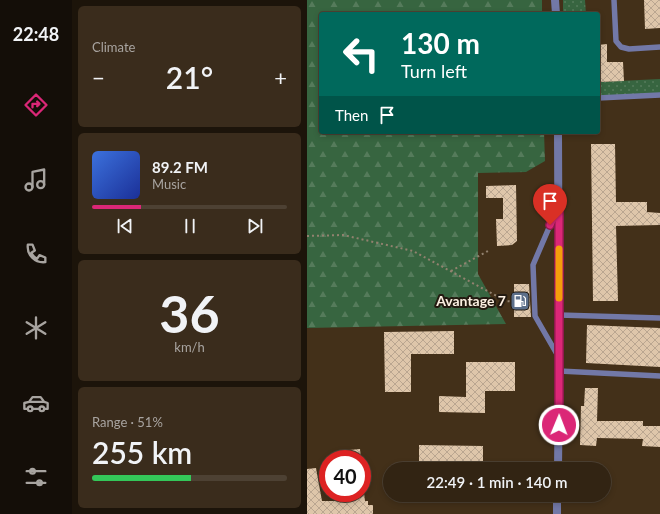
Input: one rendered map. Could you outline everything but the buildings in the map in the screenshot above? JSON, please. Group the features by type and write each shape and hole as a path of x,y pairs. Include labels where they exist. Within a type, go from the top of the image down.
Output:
{"street":[{"path":"555,0 555,12"},
{"path":"558,134 558,462"},
{"path":"557,502 557,514"}],"lane":[{"path":"614,0 616,41 621,47 629,49 660,47"},
{"path":"600,98 660,95"},
{"path":"559,204 533,265 535,316 559,358"},
{"path":"559,315 660,318"},
{"path":"559,370 660,376"}],"path":[{"path":"307,236 343,235 413,251 505,301 534,303"},
{"path":"451,271 488,252"}],"green space":[{"path":"307,0 542,0 542,12 319,12 319,134 544,134 545,161 526,172 478,173 478,274 506,324 307,328"},
{"path":"563,0 585,0 586,12 563,12"},
{"path":"660,79 660,95 600,98 600,82"}],"slow traffic":[{"path":"559,249 559,298"}],"place":[{"name":"Avantage 7","path":"520,301"}],"route":[{"path":"550,225 559,204 559,425"}]}
